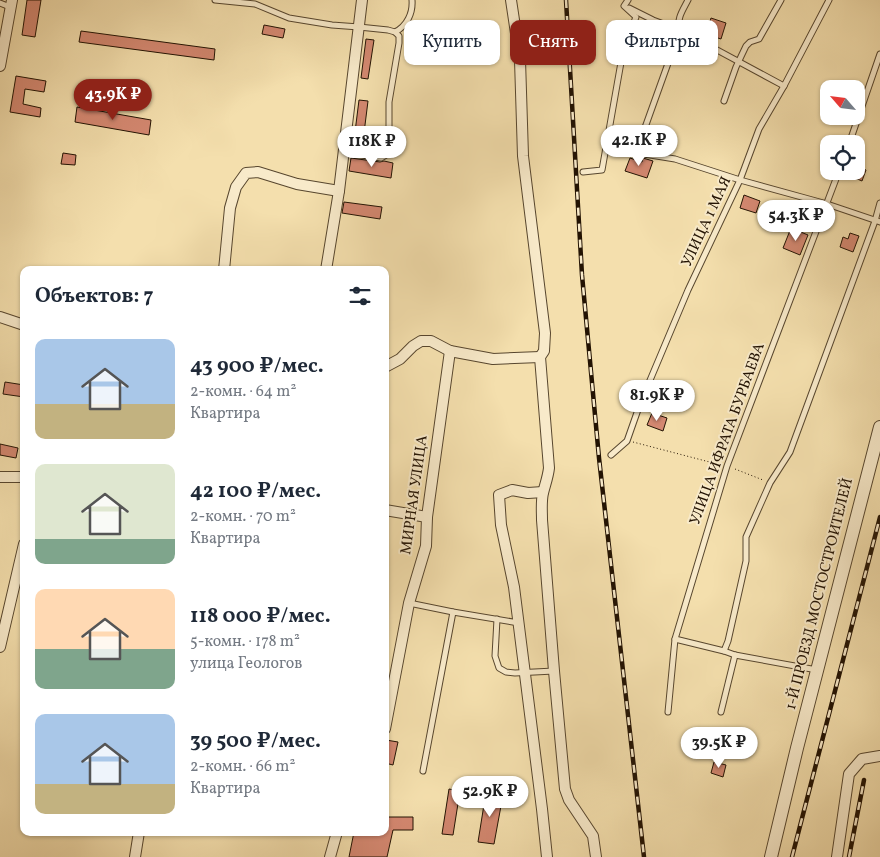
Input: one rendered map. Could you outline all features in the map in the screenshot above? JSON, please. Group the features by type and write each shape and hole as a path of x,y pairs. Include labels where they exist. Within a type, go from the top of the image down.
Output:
{"street":[{"path":"327,266 339,191 362,0"},
{"path":"511,0 520,60 523,156 545,333 544,351 540,357 550,468 543,492 542,520 565,789 568,800 593,836 596,857"},
{"path":"0,66 7,3"},
{"path":"224,266 230,208 236,187 246,173 258,172 297,184 339,191"},
{"path":"0,317 20,324"},
{"path":"389,365 400,359 421,341 431,341 450,351 493,359 540,357"},
{"name":"МИРНАЯ УЛИЦА","path":"389,708 409,603 426,546 427,517 450,351"},
{"name":"1-Й ПРОЕЗД МОСТОСТРОИТЕЛЕЙ","path":"770,857 880,428"},
{"path":"0,477 20,477"},
{"path":"543,492 528,493 512,490 499,495 501,525 514,587 526,672 546,855"},
{"path":"389,511 427,517"},
{"path":"0,647 20,561"},
{"path":"837,857 849,774 862,759 880,756"},
{"path":"135,857 138,836"},
{"path":"330,857 337,836"}],"lane":[{"path":"215,0 255,4 289,18 395,32 401,29 407,22 412,7 412,0"},
{"path":"624,6 628,0"},
{"path":"679,20 688,0"},
{"path":"724,100 746,46 750,42 759,40 780,0"},
{"name":"УЛИЦА 1 МАЯ","path":"628,441 640,404 688,290 740,180 759,129 829,0"},
{"path":"624,6 653,20"},
{"path":"583,172 602,170 623,52 636,17 624,6"},
{"path":"343,152 381,158 386,155 389,141 390,102 399,43 399,36 395,32"},
{"path":"718,50 784,86"},
{"path":"852,135 880,54"},
{"path":"667,65 638,147 639,151 644,154 675,159 740,180 827,204 878,222"},
{"name":"УЛИЦА ИФРАТА БУРБАЕВА","path":"668,712 675,639 727,466 836,180"},
{"path":"724,651 746,561 746,537 770,483 790,452 878,222 880,203"},
{"path":"611,455 628,441"},
{"path":"409,603 518,623"},
{"path":"423,771 453,612"},
{"path":"497,619 495,656 499,668 506,672 554,671"},
{"path":"675,639 735,655 817,670"},
{"path":"721,712 735,655"}],"path":[{"path":"628,441 741,470 770,483"}],"building":[{"path":"27,0 41,0 35,37 22,35"},
{"path":"718,20 726,23 721,39 718,38"},
{"path":"264,25 285,29 283,38 262,34"},
{"path":"81,31 215,49 214,60 79,42"},
{"path":"366,39 374,40 368,79 361,78"},
{"path":"16,76 46,81 44,92 25,89 23,104 41,108 40,117 10,112"},
{"path":"359,100 368,101 363,141 354,140"},
{"path":"77,107 151,120 149,135 75,122"},
{"path":"63,153 76,155 75,165 61,164"},
{"path":"351,158 393,163 391,178 349,171"},
{"path":"630,158 642,162 643,158 653,161 647,178 625,171"},
{"path":"744,195 760,201 756,213 740,208"},
{"path":"344,202 382,207 380,219 342,213"},
{"path":"791,228 808,235 800,255 783,248"},
{"path":"850,233 859,236 853,252 840,247 843,237 848,239"},
{"path":"5,382 20,384 20,396 3,394"},
{"path":"652,413 667,418 663,431 647,425"},
{"path":"0,444 18,448 16,458 0,455"},
{"path":"389,740 398,742 393,765 389,764"},
{"path":"714,762 726,765 723,777 711,773"},
{"path":"449,789 460,791 453,835 442,834"},
{"path":"486,792 503,795 494,844 478,842"},
{"path":"389,817 413,817 413,830 393,830 387,857 349,857 353,836 389,836"}],"railway":[{"path":"566,0 582,275 599,458 644,857"},
{"path":"792,857 880,517"},
{"path":"849,857 864,780"}]}
